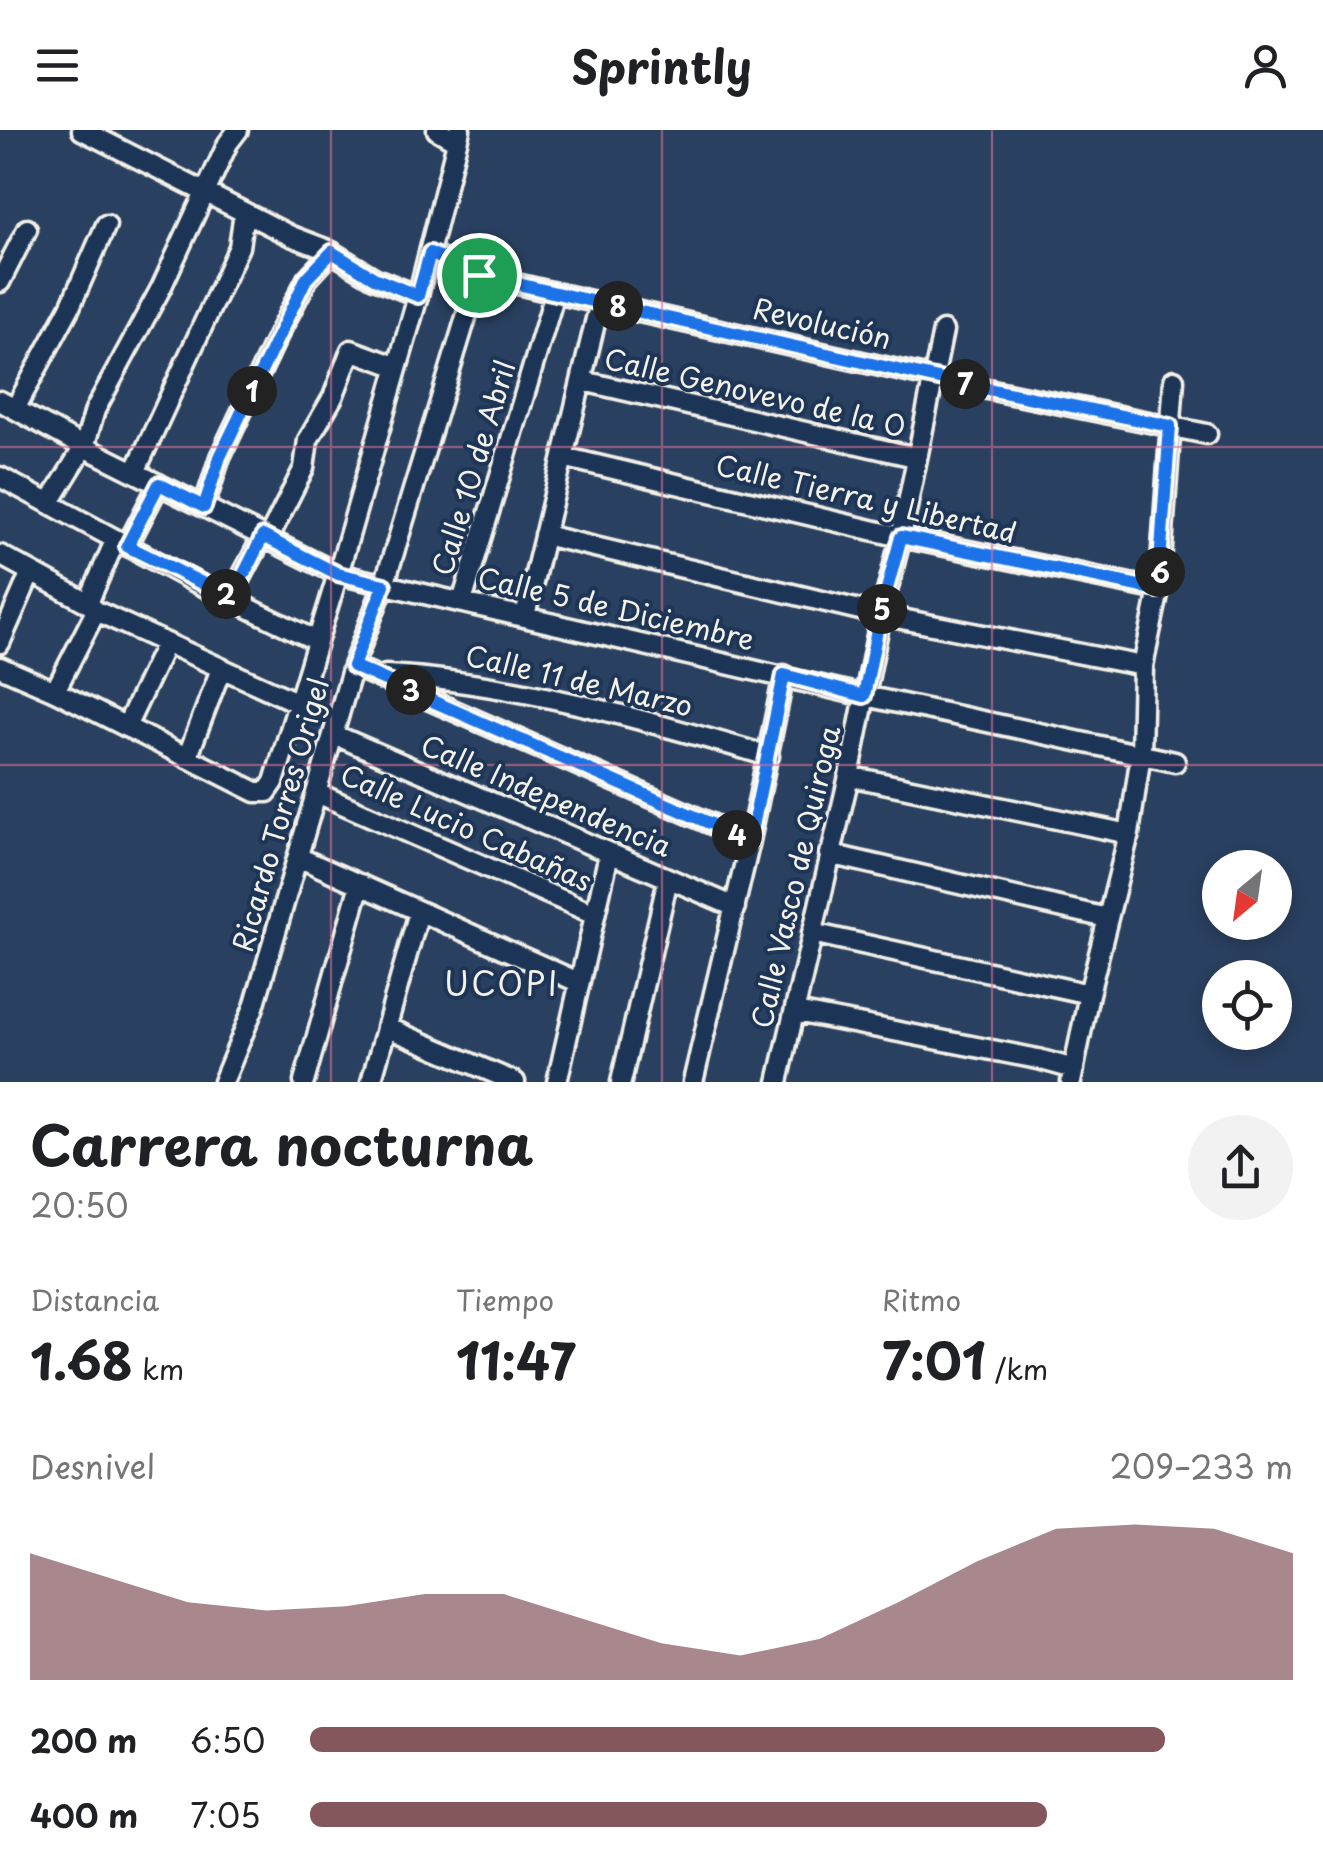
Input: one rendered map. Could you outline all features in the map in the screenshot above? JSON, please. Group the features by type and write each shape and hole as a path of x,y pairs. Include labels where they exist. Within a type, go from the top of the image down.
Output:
{"street":[{"path":"50,502 84,447 94,410 133,343 228,143 238,130"},
{"path":"0,667 256,792 267,792 274,782 338,574 430,253 458,135 438,130"},
{"path":"86,131 332,252 374,278 418,296"},
{"path":"135,472 239,247 244,212"},
{"path":"7,406 70,307 106,226"},
{"path":"0,282 27,229"},
{"path":"204,507 220,457 306,279 332,252"},
{"name":"Revolución","path":"430,253 479,275 556,293 934,378 1207,434"},
{"name":"Ricardo Torres Origel","path":"223,1082 254,1006 353,666 384,585 479,275"},
{"name":"Calle 10 de Abril","path":"462,602 556,293"},
{"path":"525,616 600,302"},
{"name":"Calle Vasco de Quiroga","path":"778,1082 849,776 942,331"},
{"path":"232,598 304,468 308,440 333,397 351,350 395,366"},
{"path":"796,1012 1038,1060 1072,1076 1128,834 1141,754 1143,666 1158,590 1174,380"},
{"name":"Calle Genovevo de la O","path":"582,381 916,458"},
{"name":"Calle 5 de Diciembre","path":"7,406 338,574 864,696 1175,762"},
{"name":"Calle Tierra y Libertad","path":"562,457 901,537 1158,590"},
{"path":"0,477 121,544 317,641"},
{"path":"54,691 121,544 159,484"},
{"path":"544,535 880,615 1143,666"},
{"path":"0,554 92,607 298,703"},
{"path":"0,643 31,572"},
{"path":"126,727 163,650 162,642"},
{"path":"353,666 750,841"},
{"path":"188,758 221,669"},
{"name":"Calle 11 de Marzo","path":"376,674 445,678 628,716 768,756"},
{"path":"693,1082 750,841 784,675"},
{"name":"Calle Independencia","path":"335,735 735,908"},
{"path":"849,776 1128,834"},
{"name":"Calle Lucio Cabañas","path":"317,792 594,914"},
{"path":"557,1082 608,854"},
{"path":"829,854 1107,918"},
{"path":"298,858 578,982"},
{"path":"621,1082 668,879"},
{"path":"304,1082 360,884"},
{"path":"370,1082 419,912"},
{"path":"812,933 1088,994"},
{"path":"386,1027 515,1082"}],"district":[{"name":"UCOPI","path":"502,985"}],"route":[{"path":"332,252 374,278 418,296 430,253 479,275 934,378 1170,426 1158,590 901,537 864,696 784,675 750,841 353,666 384,585 338,574 263,536 232,598 127,546 159,484 204,507 220,457 306,279 332,252"}]}
